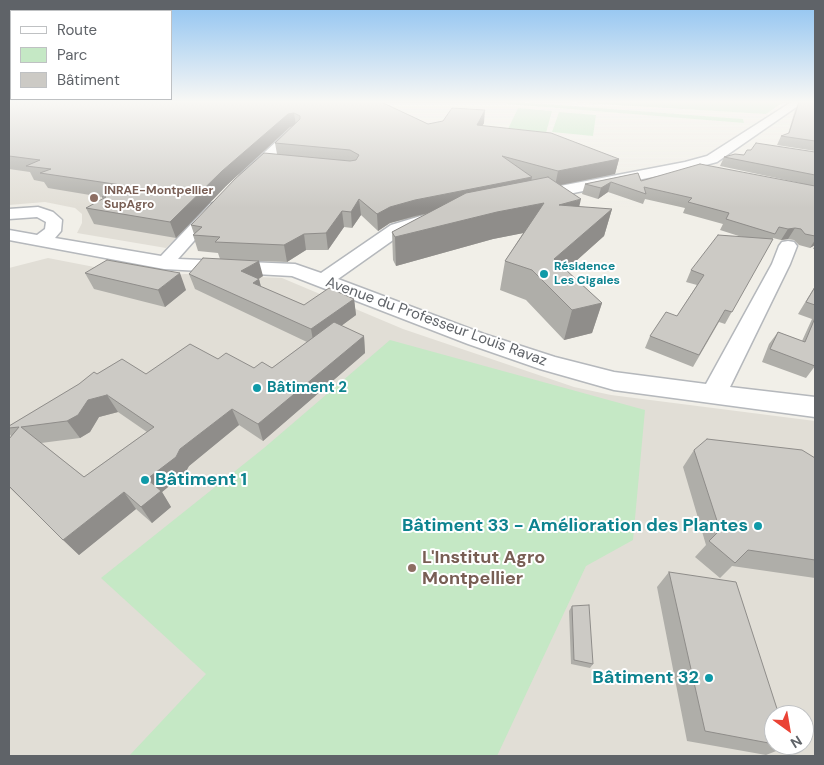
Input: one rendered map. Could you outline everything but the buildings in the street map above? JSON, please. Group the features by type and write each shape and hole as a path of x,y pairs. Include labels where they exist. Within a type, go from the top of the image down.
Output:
{"street":[{"path":"238,184 288,137"},
{"path":"521,199 687,166 712,159 749,137"},
{"path":"737,144 756,147"},
{"path":"263,161 283,163"},
{"path":"687,166 714,172"},
{"path":"164,263 226,197"},
{"path":"9,214 38,212 47,214 54,220 48,243 38,252 15,253"},
{"path":"324,280 397,229 438,217"},
{"name":"Avenue du Professeur Louis Ravaz","path":"9,235 164,263 204,267 295,270 476,339 548,363 614,381 815,407"},
{"path":"715,394 720,380 781,264 788,246"}],"shaded area":[{"path":"9,161 174,202 211,205 166,248 77,233 82,223 82,214 75,208 45,202 9,205"},
{"name":"L'Institut Agro Montpellier","path":"48,258 151,278 185,274 282,278 403,329 574,387 611,395 815,421 815,756 9,756 9,268"}],"green space":[{"path":"390,340 645,410 633,540 586,566 497,756 129,756 206,674 101,578 264,448"}],"place":[{"name":"INRAE-Montpellier SupAgro","path":"94,198"},
{"name":"Résidence Les Cigales","path":"544,274"},
{"name":"Bâtiment 2","path":"257,388"},
{"name":"Bâtiment 1","path":"145,480"},
{"name":"Bâtiment 33 - Amélioration des Plantes","path":"758,526"},
{"name":"L'Institut Agro Montpellier","path":"412,568"},
{"name":"Bâtiment 32","path":"709,678"}]}
